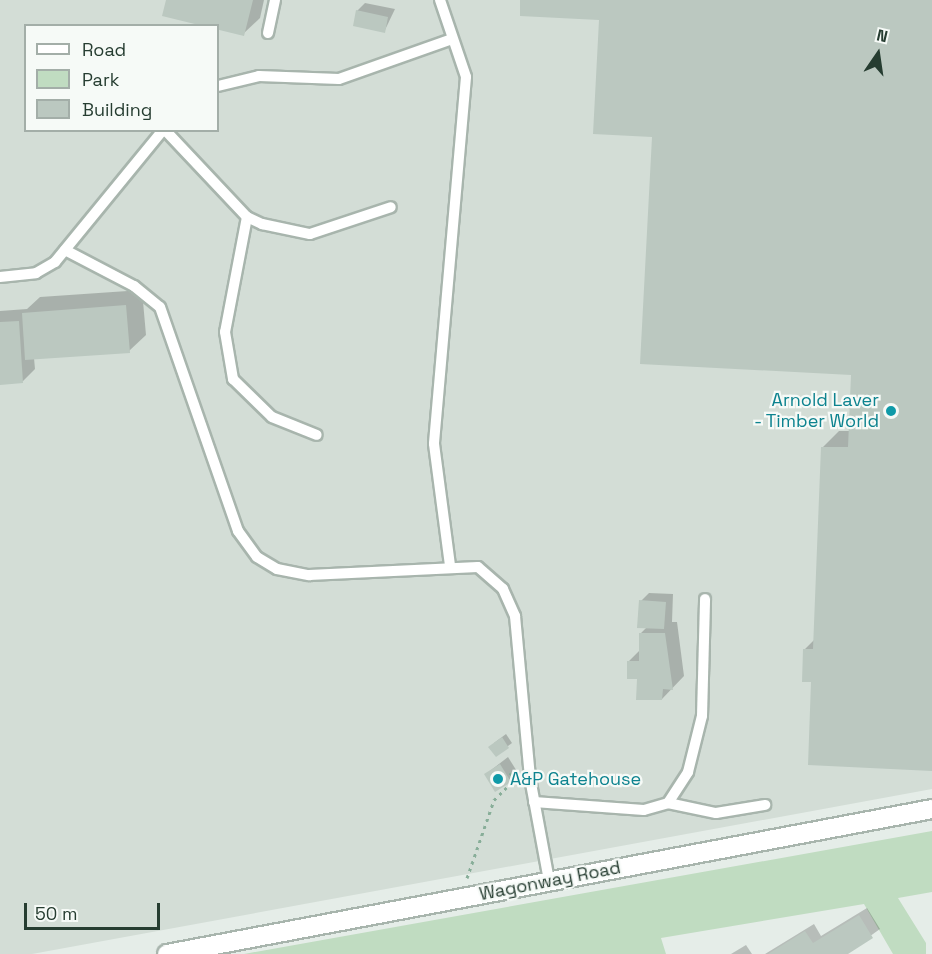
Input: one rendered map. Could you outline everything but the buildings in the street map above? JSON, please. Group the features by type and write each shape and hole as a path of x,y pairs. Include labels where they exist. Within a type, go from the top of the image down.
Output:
{"main road":[{"name":"Wagonway Road","path":"168,954 932,809"}],"lane":[{"path":"268,33 275,0"},
{"path":"440,0 466,78 434,444 450,566"},
{"path":"219,86 259,76 339,79 452,39"},
{"path":"0,277 36,273 65,250 162,132"},
{"path":"166,132 247,217 310,234 391,207"},
{"path":"247,217 225,332 233,379 272,417 317,435"},
{"path":"65,250 134,286 160,307 238,531 257,557 277,569 309,575 450,566 478,567 503,589 515,616 534,802 549,881"},
{"path":"668,803 688,772 702,716 705,599"},
{"path":"534,802 644,810 668,803 716,813 765,805"}],"path":[{"path":"462,898 494,800 515,779 512,773 507,776"}],"shaded area":[{"path":"0,0 932,0 932,789 32,954 0,954"}],"green space":[{"path":"932,831 932,892 898,898 926,943 926,954 893,954 864,904 661,938 666,954 244,954"}],"place":[{"name":"Arnold Laver - Timber World","path":"891,411"},
{"name":"A&P Gatehouse","path":"498,779"}]}
